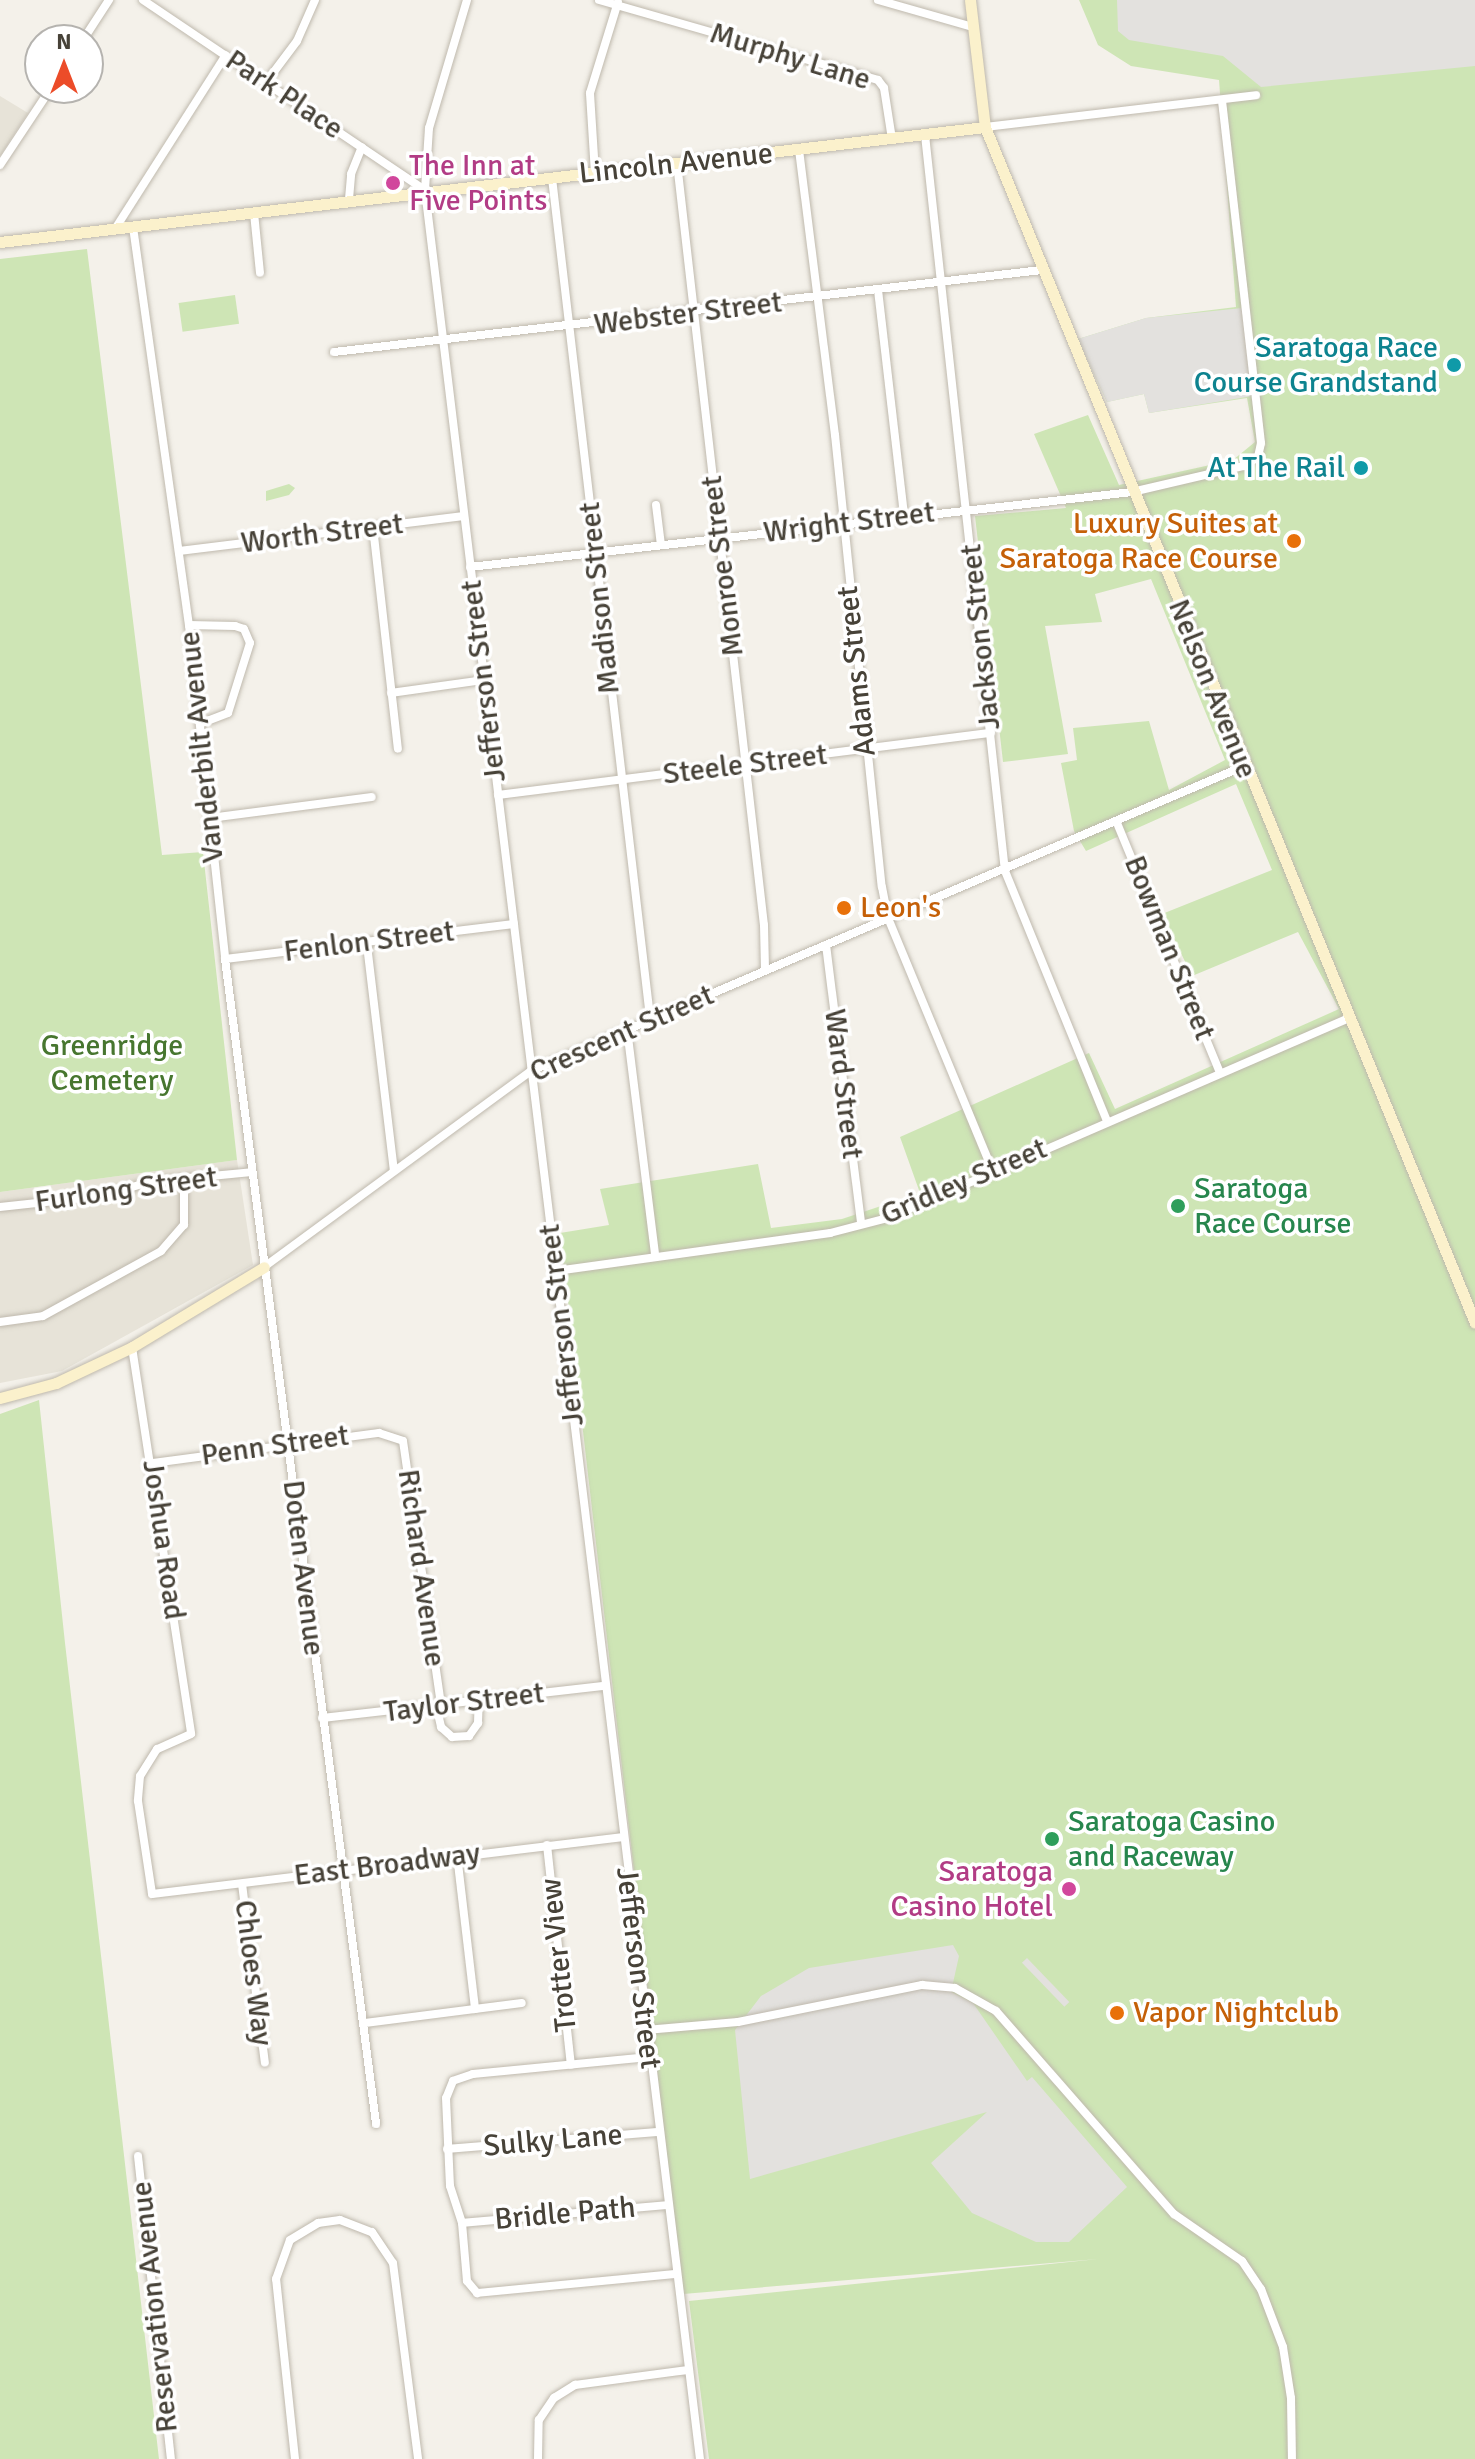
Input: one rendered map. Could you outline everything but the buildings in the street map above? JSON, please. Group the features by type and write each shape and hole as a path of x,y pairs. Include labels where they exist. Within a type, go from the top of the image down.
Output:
{"street":[{"path":"93,24 109,0"},
{"name":"Park Place","path":"143,0 425,190"},
{"path":"267,81 297,41 315,0"},
{"name":"Jefferson Street","path":"467,0 429,128 425,190 622,1837 700,2459"},
{"name":"Murphy Lane","path":"599,0 618,2 878,80 884,88 892,139"},
{"path":"878,0 973,27"},
{"name":"Nelson Avenue","path":"970,0 985,127 1244,766 1475,1323"},
{"path":"595,173 590,93 618,2"},
{"path":"115,229 226,55"},
{"name":"Lincoln Avenue","path":"0,242 1256,95"},
{"name":"Wright Street","path":"470,567 1132,492 1244,466 1261,452 1222,100"},
{"path":"0,165 40,104"},
{"name":"Jackson Street","path":"925,135 1005,871 1107,1121"},
{"path":"349,199 351,174 362,147"},
{"name":"Adams Street","path":"799,150 842,523 864,750 888,918 993,1172"},
{"name":"Monroe Street","path":"677,163 721,538 765,970"},
{"name":"Madison Street","path":"552,178 620,781 650,1017"},
{"path":"254,213 260,273"},
{"name":"Vanderbilt Avenue","path":"133,227 189,625 225,959 264,1267"},
{"name":"Webster Street","path":"334,352 693,314 1042,270"},
{"path":"878,290 904,516"},
{"path":"656,505 661,545"},
{"name":"Worth Street","path":"179,551 464,516"},
{"path":"373,527 398,749"},
{"path":"189,625 235,626 244,629 250,643 228,713 217,721 200,724"},
{"path":"391,693 484,680"},
{"name":"Steele Street","path":"498,795 991,733"},
{"name":"Crescent Street","path":"0,1398 56,1383 132,1347 264,1267 322,1229 394,1170 531,1071 650,1017 1005,871 1244,766"},
{"path":"210,818 372,797"},
{"name":"Bowman Street","path":"1117,823 1220,1073"},
{"name":"Fenlon Street","path":"225,959 367,945 514,924"},
{"path":"367,945 394,1170"},
{"name":"Ward Street","path":"826,945 861,1223"},
{"name":"Gridley Street","path":"556,1271 655,1254 830,1233 888,1218 1349,1018"},
{"path":"627,1029 655,1254"},
{"name":"Furlong Street","path":"0,1207 252,1172"},
{"path":"0,1322 43,1316 161,1251 184,1225 184,1181"},
{"name":"Doten Avenue","path":"264,1267 376,2124"},
{"name":"Joshua Road","path":"132,1347 153,1463 191,1734 157,1749 140,1776 138,1801 152,1894"},
{"name":"Penn Street","path":"153,1463 379,1433 396,1435"},
{"name":"Richard Avenue","path":"396,1435 403,1441 438,1705"},
{"name":"Taylor Street","path":"322,1718 605,1686"},
{"path":"438,1705 441,1727 452,1737 469,1736 478,1723 479,1700"},
{"name":"East Broadway","path":"152,1894 622,1837"},
{"name":"Trotter View","path":"547,1845 571,2065"},
{"path":"457,1855 475,2009"},
{"name":"Chloes Way","path":"242,1884 265,2063"},
{"path":"646,2030 738,2022 922,1985 955,1988 996,2011 1174,2214 1242,2261 1261,2289 1283,2347 1291,2398 1292,2459"},
{"path":"365,2023 522,2003"},
{"path":"649,2057 473,2074 453,2081 446,2091 447,2149 462,2223 468,2285 477,2293 504,2293 676,2274"},
{"name":"Sulky Lane","path":"447,2149 659,2132"},
{"name":"Reservation Avenue","path":"138,2156 171,2459"},
{"name":"Bridle Path","path":"462,2223 668,2205"},
{"path":"295,2459 276,2279 290,2240 318,2223 340,2220 372,2232 393,2263 418,2459"},
{"path":"538,2459 539,2420 554,2398 575,2385 688,2370"}],"shaded area":[{"path":"1117,0 1475,0 1475,66 1261,87 1223,56 1129,40 1118,31"},
{"path":"0,96 28,113 0,156"},
{"path":"1242,308 1253,396 1149,413 1144,394 1107,402 1078,339 1146,318"},
{"path":"237,1160 253,1265 62,1371 0,1383 0,1192"},
{"path":"953,1945 959,1956 951,1992 973,2003 1027,2081 1032,2077 1127,2187 1069,2242 1036,2242 972,2213 931,2163 987,2112 750,2179 735,2030 761,1996 809,1968"},
{"path":"1027,1958 1069,2002 1064,2007 1022,1963"}],"green space":[{"name":"Saratoga Race Course","path":"1079,0 1475,0 1475,2459 709,2459 689,2301 1098,2259 683,2294 560,1233 609,1225 600,1189 758,1164 771,1228 842,1219 920,1193 900,1137 1089,1053 1115,1109 1339,1009 1298,932 1192,976 1162,914 1272,870 1236,784 1086,851 1074,831 1061,763 1077,760 1073,728 1149,721 1169,790 1225,760 1151,579 1095,594 1102,622 1045,626 1068,754 1003,762 975,516 1066,508 1034,434 1088,415 1119,485 1233,460 1255,442 1247,398 1149,413 1144,394 1107,402 1078,339 1146,318 1236,307 1219,80 1131,66 1098,45"},
{"name":"Greenridge Cemetery","path":"87,249 162,855 203,852 237,1160 0,1192 0,259"},
{"path":"235,295 239,324 183,332 179,303"},
{"path":"289,484 295,488 289,495 266,501 266,491"},
{"path":"39,1400 159,2459 0,2459 0,1414"}],"place":[{"name":"The Inn at Five Points","path":"393,183"},
{"name":"Saratoga Race Course Grandstand","path":"1454,365"},
{"name":"At The Rail","path":"1361,468"},
{"name":"Luxury Suites at Saratoga Race Course","path":"1294,541"},
{"name":"Leon's","path":"844,908"},
{"name":"Saratoga Race Course","path":"1178,1206"},
{"name":"Saratoga Casino and Raceway","path":"1052,1839"},
{"name":"Saratoga Casino Hotel","path":"1069,1889"},
{"name":"Vapor Nightclub","path":"1117,2013"}]}
